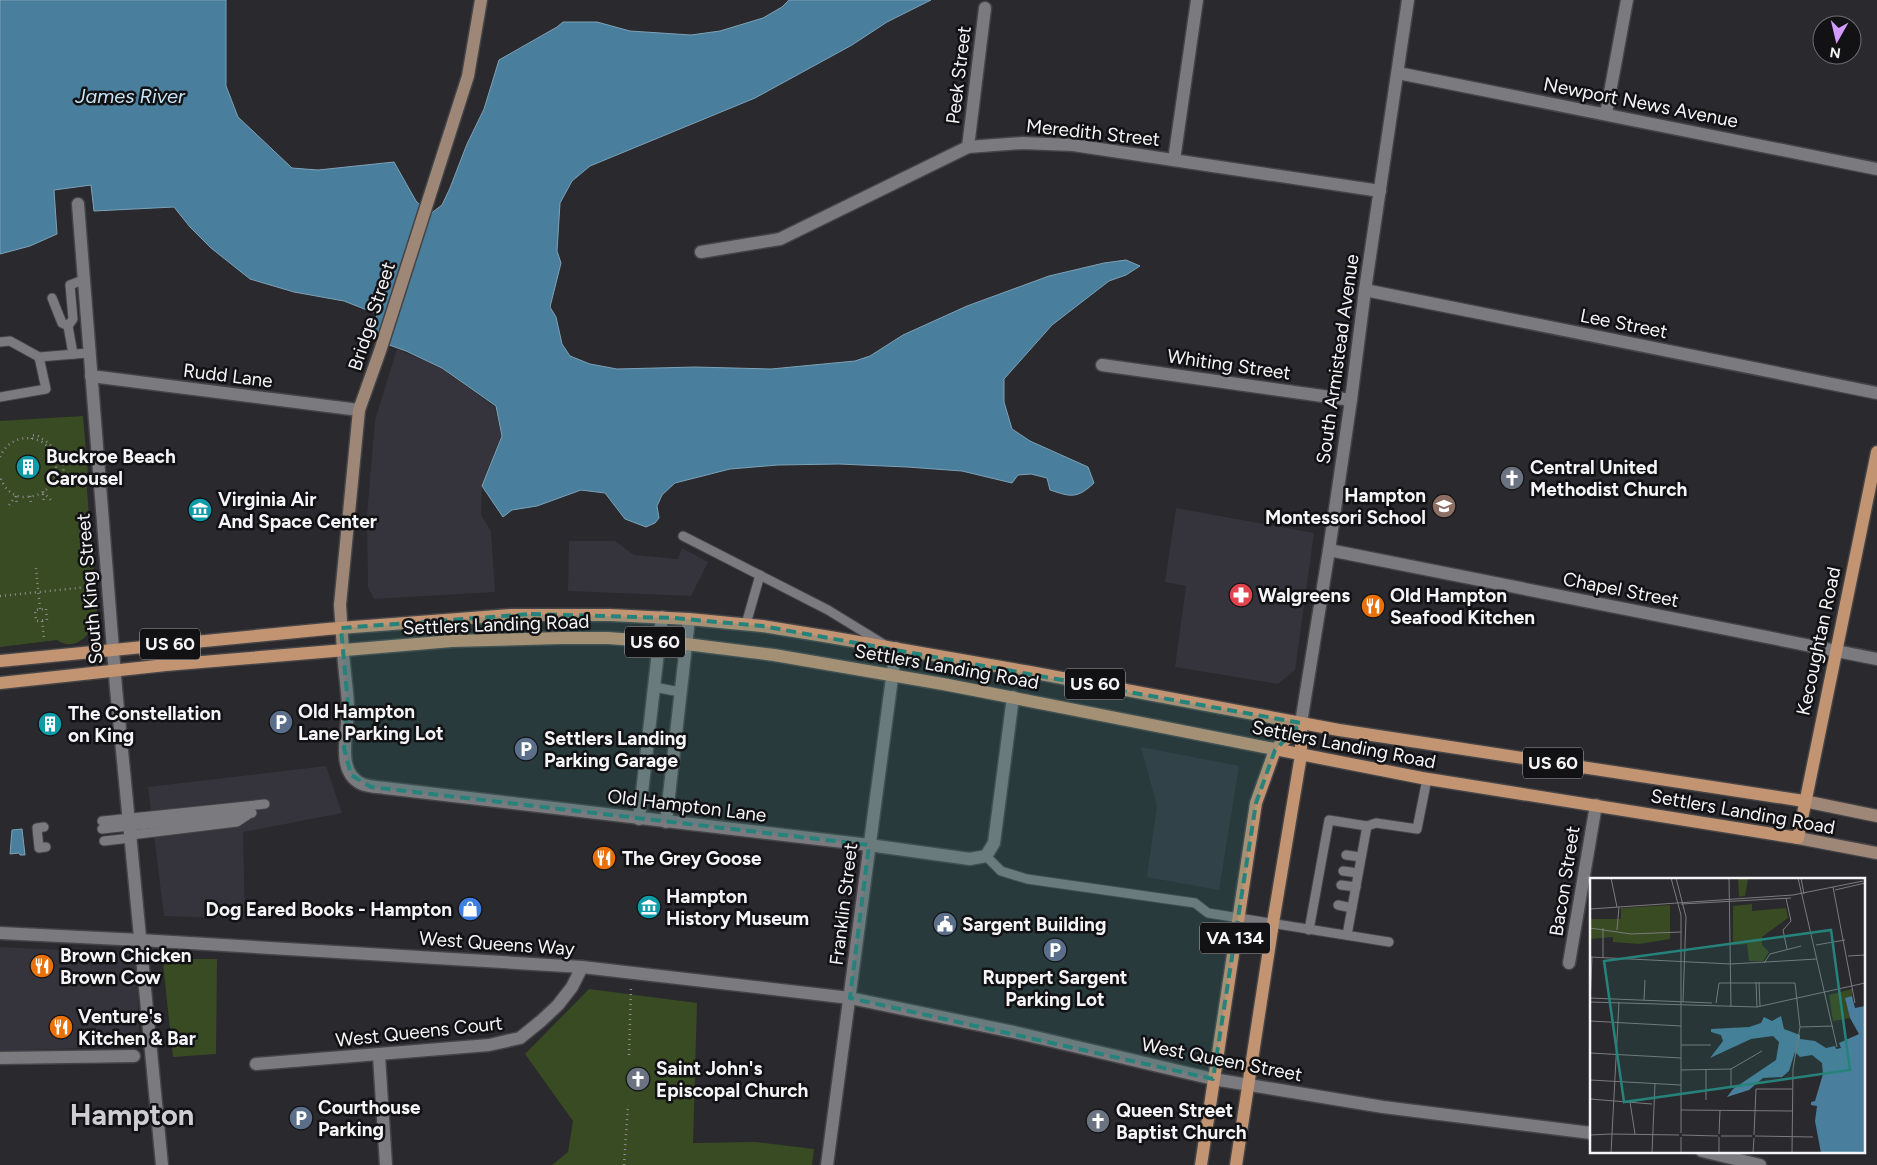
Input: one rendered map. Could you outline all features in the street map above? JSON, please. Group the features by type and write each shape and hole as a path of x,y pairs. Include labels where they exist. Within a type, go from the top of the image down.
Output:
{"main road":[{"name":"Kecoughtan Road","path":"1798,838 1804,801 1877,452"},
{"name":"Settlers Landing Road","path":"0,661 341,628 510,615 689,619 746,624 893,648 1301,724 1804,801"},
{"name":"Settlers Landing Road","path":"0,683 114,670 452,641 516,638 608,638 686,644 774,655 1013,697 1426,779 1798,838"},
{"name":"VA 134","path":"1201,1165 1256,802 1264,775 1275,750 1301,724"},
{"name":"VA 134","path":"1236,1165 1272,924 1301,755 1301,724"}],"street":[{"name":"Bridge Street","path":"343,651 340,605 360,410 468,76 481,0"},
{"path":"1174,160 1197,0"},
{"name":"South Armistead Avenue","path":"1301,724 1329,550 1351,400 1364,290 1408,0"},
{"path":"1606,114 1627,0"},
{"name":"Peek Street","path":"968,147 985,8"},
{"name":"Newport News Avenue","path":"1398,73 1877,169"},
{"name":"Meredith Street","path":"701,252 780,239 968,147 1022,142 1073,145 1380,191"},
{"name":"South King Street","path":"78,204 112,649 162,1165"},
{"name":"Lee Street","path":"1364,290 1877,392"},
{"name":"Whiting Street","path":"1102,365 1351,400"},
{"name":"Rudd Lane","path":"91,376 360,410"},
{"name":"Chapel Street","path":"1329,550 1877,659"},
{"path":"639,819 662,618"},
{"path":"666,822 689,619"},
{"name":"Franklin Street","path":"827,1165 892,675 893,648"},
{"name":"Old Hampton Lane","path":"343,651 348,705 347,732 344,748 348,771 360,783 385,788 869,845 970,859 986,856"},
{"path":"986,856 994,843 1013,697"},
{"name":"Settlers Landing Road","path":"1804,801 1877,816"},
{"name":"Bacon Street","path":"1570,963 1596,805"},
{"name":"Settlers Landing Road","path":"1798,838 1877,853"},
{"name":"West Queens Way","path":"0,933 582,967 850,998"},
{"name":"West Queens Court","path":"256,1064 379,1056 489,1045 520,1038 558,1005 572,987 582,967"},
{"name":"West Queen Street","path":"850,998 1018,1033 1213,1079 1383,1107 1590,1133"},
{"path":"0,1058 134,1056"},
{"path":"379,1056 386,1165"},
{"path":"1706,1152 1760,1165"}],"lane":[{"path":"73,354 68,326 72,319 70,285 83,280"},
{"path":"52,298 62,323 68,326"},
{"path":"0,342 10,341 39,357 88,353"},
{"path":"0,397 46,389 39,357"},
{"path":"683,536 828,610 893,648"},
{"path":"746,624 760,575"},
{"path":"654,687 680,692"},
{"path":"1309,930 1319,902 1327,852 1329,820 1367,826 1376,823 1417,830 1426,779"},
{"path":"102,825 130,829 237,822 269,801 130,829 104,841"},
{"path":"1347,935 1367,826"},
{"path":"41,831 39,848 46,847"},
{"path":"1346,855 1361,857"},
{"path":"986,856 1001,871 1027,879 1195,904 1208,913 1389,942"},
{"path":"1343,871 1358,873"},
{"path":"1341,885 1356,887"},
{"path":"1338,905 1352,908"}],"path":[{"path":"32,439 32,436 41,438 62,456 65,486 79,485"},
{"path":"0,457 2,452 13,442 21,439 32,439 48,446 56,462 53,482 43,492 30,496 16,496 5,487 0,477"},
{"path":"43,492 52,501"},
{"path":"43,492 44,502"},
{"path":"16,496 17,505"},
{"path":"10,506 16,496"},
{"path":"30,496 31,503"},
{"path":"36,568 40,609"},
{"path":"0,596 88,587"},
{"path":"46,609 47,620 42,621 36,622 35,610 46,609"},
{"path":"42,621 44,638"},
{"path":"629,1055 631,986"},
{"path":"624,1165 628,1104"}],"highlighted area":[{"path":"531,614 674,618 762,626 1301,723 1275,750 1256,803 1213,1079 850,998 869,845 371,787 351,775 344,748 348,705 341,628"}],"shaded area":[{"path":"397,349 441,368 495,407 501,435 482,486 481,515 491,531 495,592 374,599 368,587 367,515 375,420"},
{"path":"1176,508 1314,533 1295,670 1278,684 1175,667 1186,586 1165,582"},
{"path":"569,541 615,541 634,555 678,559 682,548 708,562 691,596 568,591"},
{"path":"1141,747 1239,766 1219,890 1147,877 1157,806"},
{"path":"326,766 342,813 243,832 245,919 164,916 148,787"},
{"path":"0,947 127,953 133,955 137,959 139,1039 135,1046 0,1051"}],"green space":[{"path":"83,416 96,618 93,626 84,638 72,644 64,644 57,640 0,647 0,421"},
{"path":"166,959 217,959 216,1054 173,1057 163,963"},
{"path":"589,989 697,1003 693,1143 755,1142 814,1149 812,1165 552,1165 568,1152 573,1121 525,1054"}],"water":[{"name":"James River","path":"0,0 226,0 226,86 238,117 292,168 318,170 394,162 416,201 430,214 442,205 450,188 467,144 484,109 499,60 563,22 597,22 630,31 691,35 720,31 763,18 782,7 789,0 931,0 887,22 852,45 755,98 590,166 572,181 560,203 557,251 561,263 550,307 556,317 562,344 570,356 590,364 617,369 695,367 771,369 855,361 870,356 903,335 967,306 1049,276 1104,263 1126,260 1140,266 1126,275 1109,281 1052,325 1004,379 1004,402 1012,429 1030,441 1088,467 1094,483 1083,492 1069,495 1050,490 1047,478 1031,474 1018,475 1012,483 962,471 839,464 778,465 730,469 675,483 662,495 657,506 659,518 655,523 646,527 625,519 605,493 581,490 537,506 512,510 503,517 482,486 502,436 496,406 442,368 406,351 370,338 377,314 344,301 294,292 250,279 211,248 190,227 174,207 94,211 91,185 54,190 57,234 30,246 0,254"},
{"path":"22,829 25,855 20,855 19,853 10,854 12,830"}],"place":[{"name":"Buckroe Beach Carousel","path":"28,467"},
{"name":"Central United Methodist Church","path":"1512,478"},
{"name":"Hampton Montessori School","path":"1444,506"},
{"name":"Virginia Air And Space Center","path":"200,510"},
{"name":"Walgreens","path":"1241,595"},
{"name":"Old Hampton Seafood Kitchen","path":"1373,606"},
{"name":"Old Hampton Lane Parking Lot","path":"281,722"},
{"name":"The Constellation on King","path":"50,724"},
{"name":"Settlers Landing Parking Garage","path":"526,749"},
{"name":"The Grey Goose","path":"604,858"},
{"name":"Hampton History Museum","path":"649,907"},
{"name":"Dog Eared Books - Hampton","path":"470,909"},
{"name":"Sargent Building","path":"945,924"},
{"name":"Ruppert Sargent Parking Lot","path":"1055,950"},
{"name":"Brown Chicken Brown Cow","path":"42,966"},
{"name":"Venture's Kitchen & Bar","path":"61,1027"},
{"name":"Saint John's Episcopal Church","path":"638,1079"},
{"name":"Courthouse Parking","path":"301,1118"},
{"name":"Queen Street Baptist Church","path":"1098,1121"}],"district":[{"name":"Hampton","path":"132,1115"}]}
